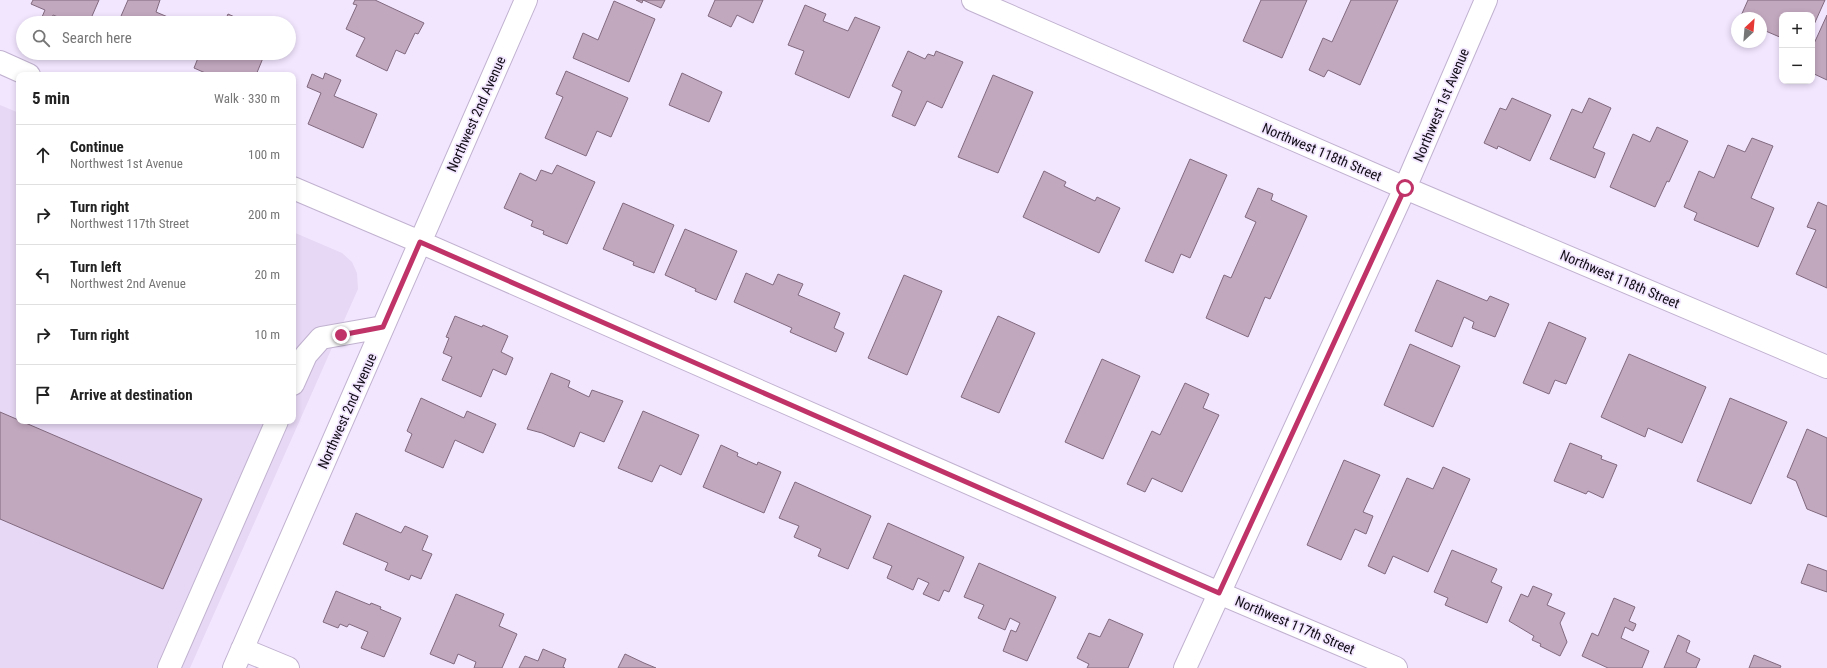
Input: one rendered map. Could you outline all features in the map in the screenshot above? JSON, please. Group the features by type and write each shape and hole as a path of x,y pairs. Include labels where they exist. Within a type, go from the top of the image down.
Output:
{"street":[{"name":"Northwest 2nd Avenue","path":"238,659 526,0"},
{"name":"Northwest 118th Street","path":"973,0 1405,188 1827,367"},
{"name":"Northwest 1st Avenue","path":"1185,668 1405,188 1486,0"},
{"path":"0,62 22,72"},
{"name":"Northwest 117th Street","path":"296,189 420,242 1219,593 1396,668"},
{"path":"296,377 306,355 321,338 383,327"},
{"path":"169,668 276,424"},
{"path":"238,659 288,668"}],"shaded area":[{"path":"0,105 16,112 16,424 296,424 296,233 342,253 352,262 357,273 358,289 190,668 0,668"}],"building":[{"path":"33,0 99,0 92,16 42,16 45,10 31,4"},
{"path":"128,0 160,0 156,12 165,16 121,16"},
{"path":"355,0 375,0 424,23 418,34 415,33 405,54 396,50 387,71 356,56 365,38 346,29 357,5 353,4"},
{"path":"636,0 643,0 642,3"},
{"path":"643,0 665,0 661,8"},
{"path":"715,0 763,0 753,23 737,15 731,27 708,16"},
{"path":"1261,0 1307,0 1282,58 1243,41"},
{"path":"1351,0 1398,0 1360,85 1328,70 1324,77 1309,70 1323,38 1332,42"},
{"path":"1748,0 1825,0 1815,22 1815,12 1779,12 1779,37 1767,32 1767,12 1743,12"},
{"path":"614,1 655,19 629,82 573,58 583,33 598,40"},
{"path":"805,5 826,14 823,21 848,31 855,17 880,27 849,98 795,74 804,51 788,45"},
{"path":"1827,15 1827,80 1815,74 1815,41"},
{"path":"908,51 925,59 928,54 934,56 936,51 963,62 942,108 927,101 915,126 892,116 902,91 892,86"},
{"path":"197,60 262,60 257,72 203,72 194,68"},
{"path":"566,71 628,98 611,137 597,131 586,156 545,138 563,97 556,94"},
{"path":"325,73 341,80 334,96 377,114 363,148 308,124 321,93 307,87 312,74 323,79"},
{"path":"682,73 722,92 709,122 669,105"},
{"path":"993,75 1033,92 998,173 958,157"},
{"path":"1512,98 1551,115 1530,161 1498,146 1497,149 1484,143 1500,108 1506,110"},
{"path":"1589,98 1611,108 1593,148 1605,153 1595,178 1550,159 1572,109 1582,113"},
{"path":"1657,127 1688,141 1669,182 1667,181 1655,207 1610,187 1633,134 1650,142"},
{"path":"1752,138 1773,146 1751,198 1774,208 1758,247 1694,220 1697,213 1684,207 1699,171 1714,178 1728,145 1745,152"},
{"path":"1190,159 1227,175 1190,258 1181,254 1173,273 1145,261"},
{"path":"557,165 595,182 567,244 543,234 544,231 531,226 533,221 504,208 520,173 536,181 541,170 552,174"},
{"path":"1044,171 1066,182 1064,186 1095,201 1097,197 1120,208 1099,253 1023,217"},
{"path":"1258,188 1273,194 1271,200 1307,216 1270,299 1265,297 1248,337 1206,318 1224,275 1231,278 1256,222 1245,217"},
{"path":"1818,202 1827,206 1827,288 1796,274 1816,230 1807,227"},
{"path":"623,203 674,225 654,273 633,265 634,262 603,249"},
{"path":"685,229 737,251 716,300 665,275"},
{"path":"746,273 773,285 778,274 803,284 798,295 840,313 834,328 844,333 836,352 790,332 792,328 734,302"},
{"path":"904,275 942,291 907,375 868,358"},
{"path":"1437,280 1487,301 1490,296 1509,304 1495,337 1472,328 1474,322 1464,317 1452,347 1415,331"},
{"path":"455,316 482,327 483,325 508,336 501,352 513,358 506,375 493,369 481,397 442,380 452,357 443,353 449,338 446,337"},
{"path":"998,316 1035,333 999,413 961,397"},
{"path":"1549,322 1586,338 1566,384 1555,380 1549,394 1523,383"},
{"path":"1410,344 1460,366 1433,427 1384,405"},
{"path":"1629,354 1706,387 1682,443 1648,428 1645,437 1601,417"},
{"path":"1102,359 1140,376 1103,459 1065,442"},
{"path":"551,373 570,381 568,387 589,397 592,390 623,401 604,442 580,432 574,447 542,433 527,429"},
{"path":"1185,383 1209,394 1203,408 1219,415 1182,492 1152,478 1145,492 1127,484 1152,431 1160,435"},
{"path":"421,398 464,418 467,411 496,424 483,453 455,440 443,468 405,451 412,434 407,431"},
{"path":"1730,398 1787,422 1751,504 1697,481"},
{"path":"643,411 699,435 681,475 660,465 652,482 618,468"},
{"path":"0,412 16,419 16,424 28,424 202,499 163,589 0,519"},
{"path":"1807,429 1827,438 1827,517 1807,509 1796,481 1787,477"},
{"path":"1570,443 1602,456 1601,459 1617,465 1603,498 1588,491 1586,494 1554,481"},
{"path":"721,445 738,453 737,456 757,465 758,462 781,472 764,513 703,487"},
{"path":"1344,460 1380,475 1363,512 1373,516 1366,534 1355,529 1341,560 1307,545"},
{"path":"1443,467 1470,479 1428,572 1393,556 1385,574 1368,566 1407,478 1433,489"},
{"path":"795,482 871,516 848,569 818,556 821,549 794,537 799,526 779,518"},
{"path":"356,513 401,533 405,526 428,536 422,550 432,554 421,579 411,575 409,580 385,570 388,563 343,544"},
{"path":"888,523 964,557 949,592 944,590 939,601 923,594 929,583 918,578 913,590 887,578 892,566 873,558"},
{"path":"1452,550 1497,569 1491,582 1502,587 1487,623 1445,605 1448,598 1434,592"},
{"path":"979,563 1056,597 1027,661 1003,651 1011,630 1016,632 1020,623 1010,618 1005,630 978,618 984,605 964,597"},
{"path":"1808,564 1827,571 1827,592 1801,583"},
{"path":"1533,586 1552,594 1547,605 1565,613 1560,623 1567,642 1560,656 1540,646 1541,644 1532,640 1534,636 1509,621 1521,594 1528,597"},
{"path":"336,591 370,605 371,603 381,607 380,609 401,618 384,657 361,648 368,632 349,624 347,627 340,624 338,628 323,622"},
{"path":"456,594 504,614 499,626 517,634 502,668 474,668 476,662 458,654 454,664 430,654"},
{"path":"1614,598 1635,607 1629,621 1636,624 1635,627 1633,631 1625,627 1621,638 1649,651 1642,668 1608,668 1582,656 1592,633 1598,636"},
{"path":"1109,619 1143,634 1128,668 1087,668 1089,664 1077,658 1089,633 1100,637"},
{"path":"1678,635 1690,641 1686,652 1700,659 1696,668 1664,668"},
{"path":"543,649 566,659 563,667 565,668 519,668 525,656 538,661"},
{"path":"625,654 644,663 656,668 618,668"},
{"path":"1754,655 1781,666 1780,668 1749,668"}],"route":[{"path":"341,335 383,327 420,242 1219,593 1405,188"}]}
